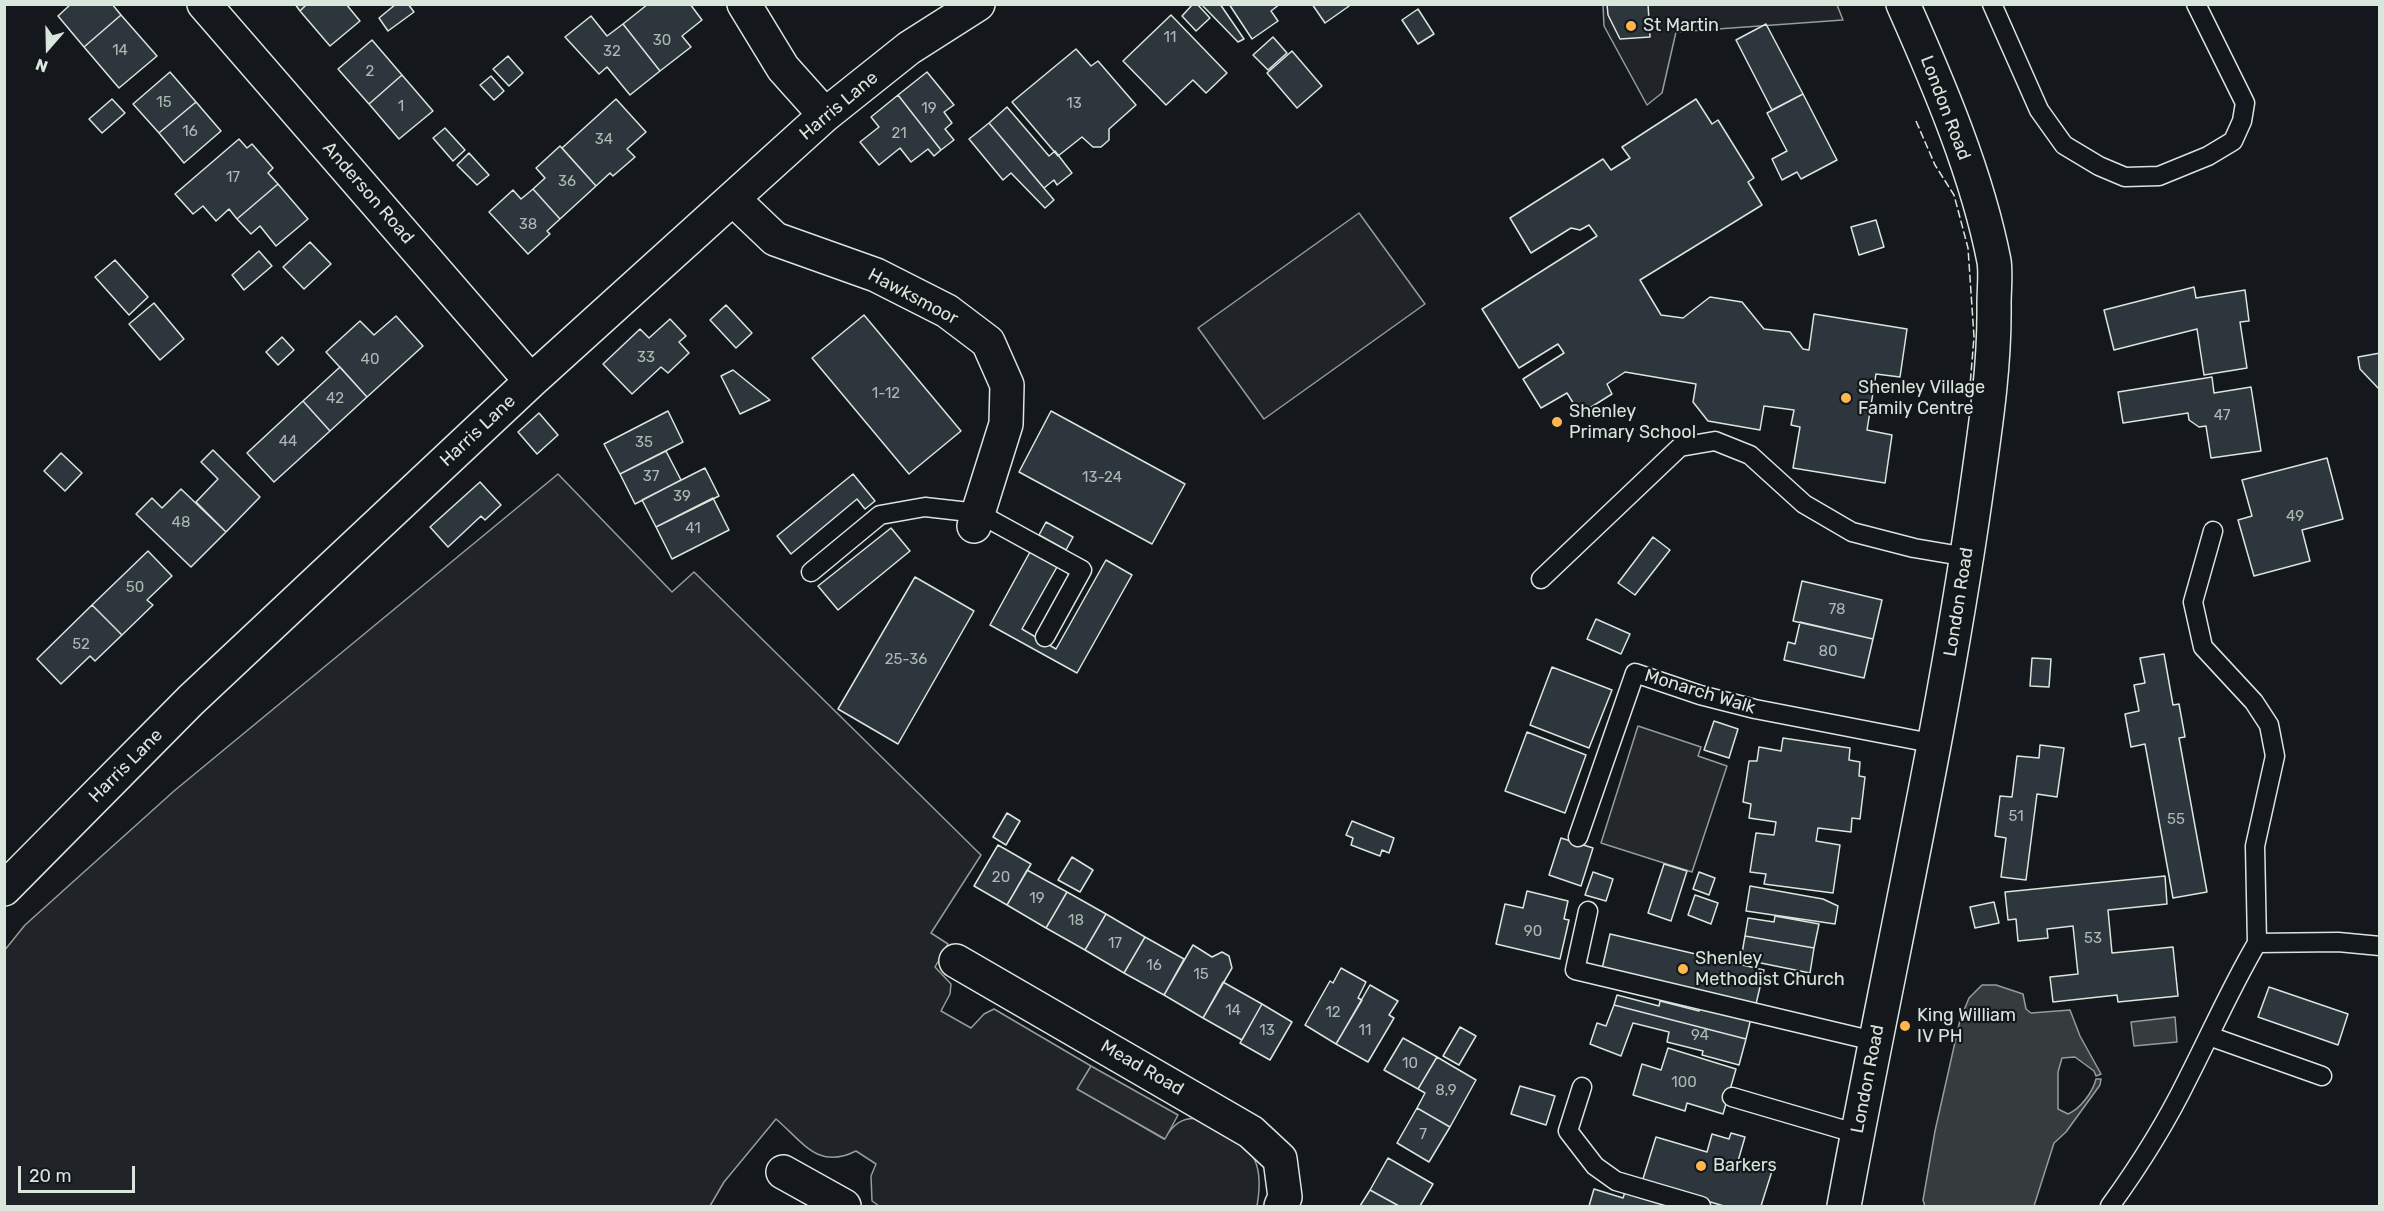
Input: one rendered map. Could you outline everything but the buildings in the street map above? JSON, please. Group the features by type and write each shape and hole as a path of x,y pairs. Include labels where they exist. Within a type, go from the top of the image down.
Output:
{"street":[{"name":"Anderson Road","path":"204,4 531,381"},
{"path":"744,4 783,68 825,115"},
{"name":"Harris Lane","path":"4,889 191,700 531,381 825,115 909,48 978,4"},
{"name":"London Road","path":"1844,1206 1874,1041 1935,744 1967,557 1995,336 1994,263 1969,172 1937,84 1903,4"},
{"name":"Hawksmoor","path":"733,199 775,239 876,275 948,310 988,342 1007,385 1006,424 976,519"},
{"name":"Mead Road","path":"956,961 1251,1131 1280,1159 1285,1197 1281,1206"},
{"path":"783,1172 844,1206"}],"lane":[{"path":"1992,4 2039,110 2064,146 2099,166 2125,177 2158,176 2208,156 2233,141 2242,121 2245,103 2196,4"},
{"path":"1541,579 1680,447 1715,441 1750,454 1804,504 1852,532 1914,548 1967,557"},
{"path":"811,572 880,515 925,507 976,519 1082,570 1045,637"},
{"path":"2110,1206 2136,1170 2208,1036 2236,977 2257,943 2255,846 2275,756 2269,725 2254,702 2203,647 2193,602 2213,531"},
{"name":"Monarch Walk","path":"1578,837 1635,673 1700,695 1755,710 1935,744"},
{"path":"1587,910 1575,970 1874,1041"},
{"path":"2257,943 2338,942 2379,946"},
{"path":"2208,1036 2322,1076"},
{"path":"1582,1087 1568,1131 1595,1166 1616,1181 1701,1206"},
{"path":"1732,1097 1858,1134"}],"shaded area":[{"path":"1603,5 1837,5 1843,20 1676,32 1662,93 1647,105 1604,26"},
{"path":"1359,213 1425,304 1264,419 1198,328"},
{"path":"558,474 672,592 694,572 981,855 931,933 948,944 935,967 951,984 950,994 941,1011 971,1028 984,1014 994,1009 1091,1066 1078,1089 1164,1139 1183,1120 1194,1118 1200,1119 1229,1136 1249,1151 1255,1160 1259,1187 1257,1206 879,1206 872,1201 871,1176 876,1164 856,1151 843,1156 821,1156 804,1145 776,1119 724,1182 710,1206 5,1206 4,951 25,925 174,791"},
{"path":"1638,726 1701,747 1698,756 1727,766 1692,872 1601,843"},
{"path":"1982,985 1996,985 2023,994 2026,1009 2031,1013 2070,1010 2080,1036 2101,1074 2096,1076 2094,1071 2075,1057 2062,1058 2058,1072 2058,1109 2068,1114 2073,1112 2092,1089 2096,1079 2101,1079 2100,1085 2066,1132 2054,1143 2034,1206 1925,1206 1923,1200 1935,1131 1960,1020 1969,998"},
{"path":"2175,1017 2177,1042 2134,1046 2131,1022"},
{"path":"1091,1066 1178,1115 1165,1139 1077,1089"}],"fence":[{"path":"1916,121 1935,165 1954,195 1968,248 1974,337 1969,398"}],"place":[{"name":"St Martin","path":"1631,26"},
{"name":"Shenley Village Family Centre","path":"1846,398"},
{"name":"Shenley Primary School","path":"1557,422"},
{"name":"Shenley Methodist Church","path":"1683,969"},
{"name":"King William IV PH","path":"1905,1026"},
{"name":"Barkers","path":"1701,1166"}]}
